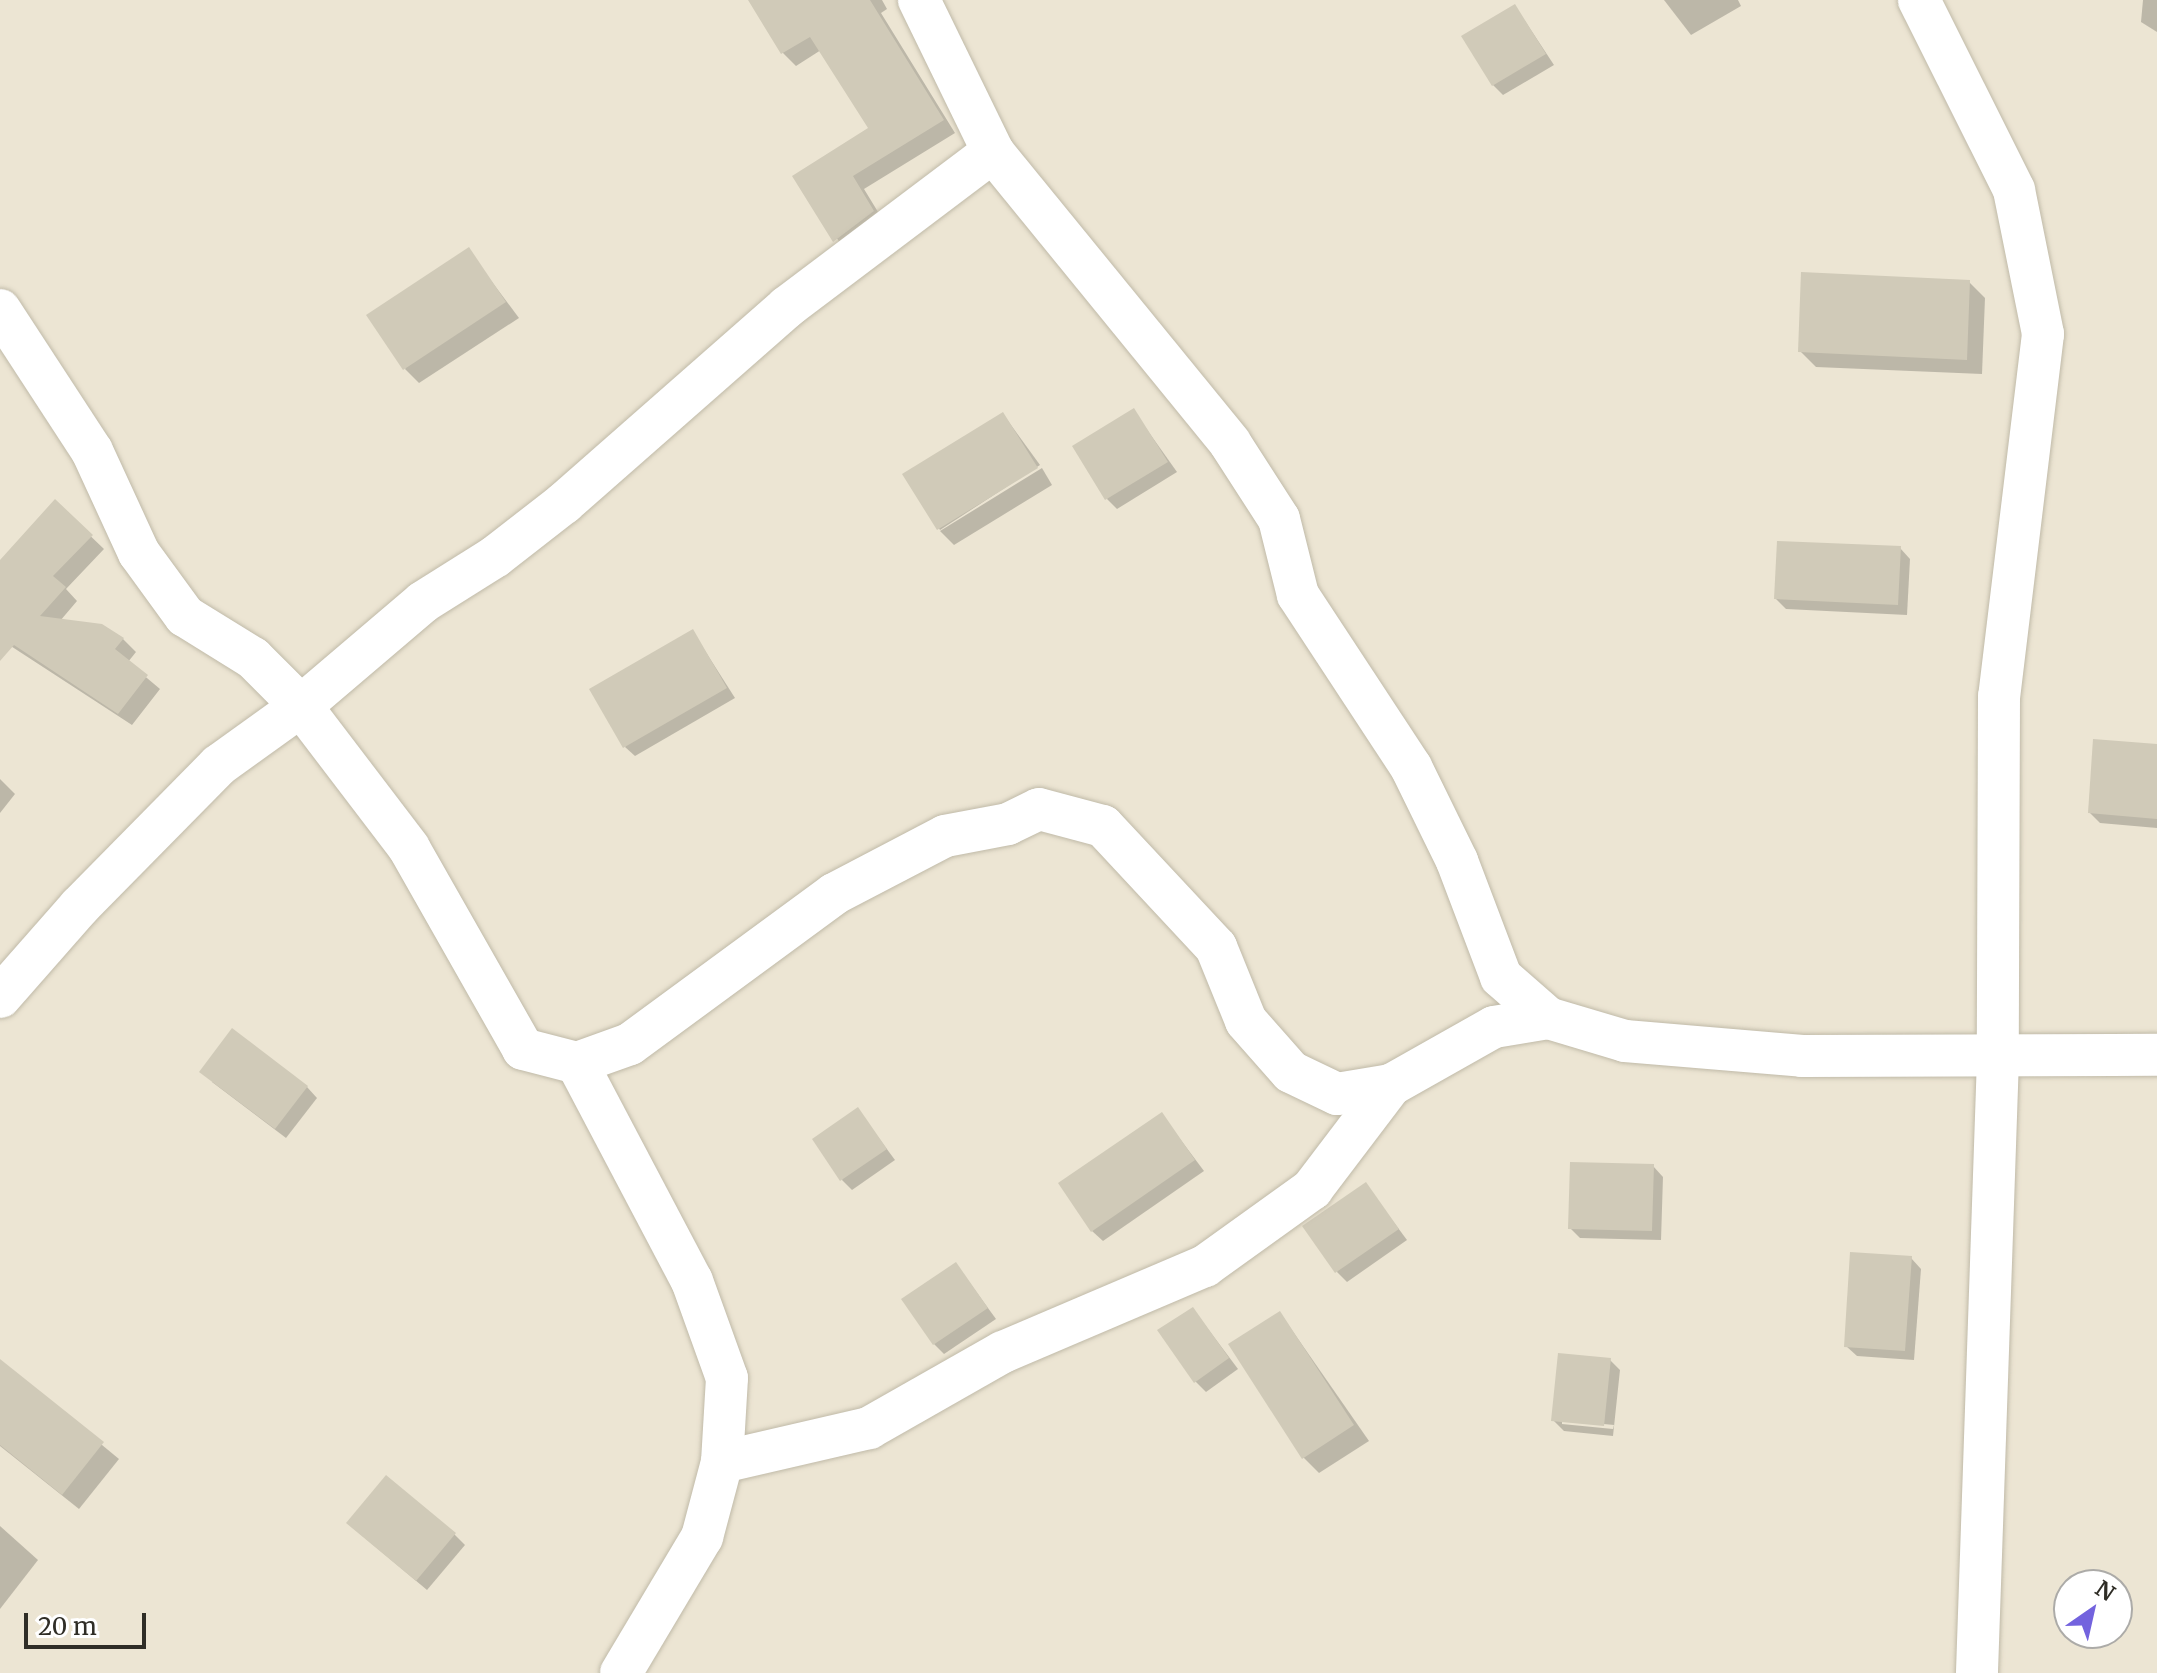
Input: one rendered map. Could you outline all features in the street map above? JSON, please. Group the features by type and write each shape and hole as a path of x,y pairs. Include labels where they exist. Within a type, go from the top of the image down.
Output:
{"street":[{"path":"919,0 993,152 1230,443 1279,519 1298,595 1411,767 1457,861 1501,977 1548,1018 1625,1041 1802,1056 1998,1058 2157,1055"},
{"path":"1919,0 2014,190 2043,334 1999,696 1998,1058 1977,1673"},
{"path":"0,997 79,907 219,765 301,706 423,602 496,556 564,503 787,307 993,152"},
{"path":"0,310 92,451 139,553 185,616 253,658 301,706 409,848 523,1049 577,1063 630,1044 834,894 945,836 1008,824 1039,809 1103,826 1216,947 1246,1021 1291,1072 1337,1094 1391,1085 1494,1027 1548,1018"},
{"path":"577,1063 692,1281 727,1378 722,1462 702,1537 621,1673"},
{"path":"722,1462 869,1428 1003,1352 1205,1266 1312,1189 1391,1085"}],"building":[{"path":"748,0 870,0 944,120 853,176 874,211 833,242 792,176 868,128 810,37 781,54"},
{"path":"1515,4 1546,54 1492,86 1461,36"},
{"path":"469,247 506,302 403,370 366,315"},
{"path":"1801,272 1970,280 1967,360 1798,352"},
{"path":"1134,408 1168,462 1105,500 1072,446"},
{"path":"1003,412 1038,468 937,530 902,474"},
{"path":"55,499 93,535 53,576 66,587 40,616 102,624 124,638 115,649 148,675 118,714 14,645 0,661 0,560"},
{"path":"1777,541 1901,546 1898,605 1774,599"},
{"path":"693,629 727,688 623,748 589,689"},
{"path":"2093,739 2157,744 2157,819 2088,813"},
{"path":"232,1028 308,1086 275,1129 199,1072"},
{"path":"858,1107 887,1149 840,1181 812,1139"},
{"path":"1162,1112 1195,1160 1091,1232 1058,1183"},
{"path":"1570,1162 1654,1164 1652,1231 1568,1229"},
{"path":"1366,1182 1399,1229 1335,1273 1302,1226"},
{"path":"1850,1252 1912,1256 1905,1351 1844,1347"},
{"path":"956,1262 988,1308 933,1345 901,1299"},
{"path":"1193,1307 1229,1358 1194,1383 1157,1330"},
{"path":"1280,1311 1354,1425 1302,1459 1228,1344"},
{"path":"1558,1353 1611,1358 1604,1426 1551,1421"},
{"path":"0,1359 104,1442 62,1495 0,1445"},
{"path":"386,1475 456,1533 416,1581 346,1523"}]}
